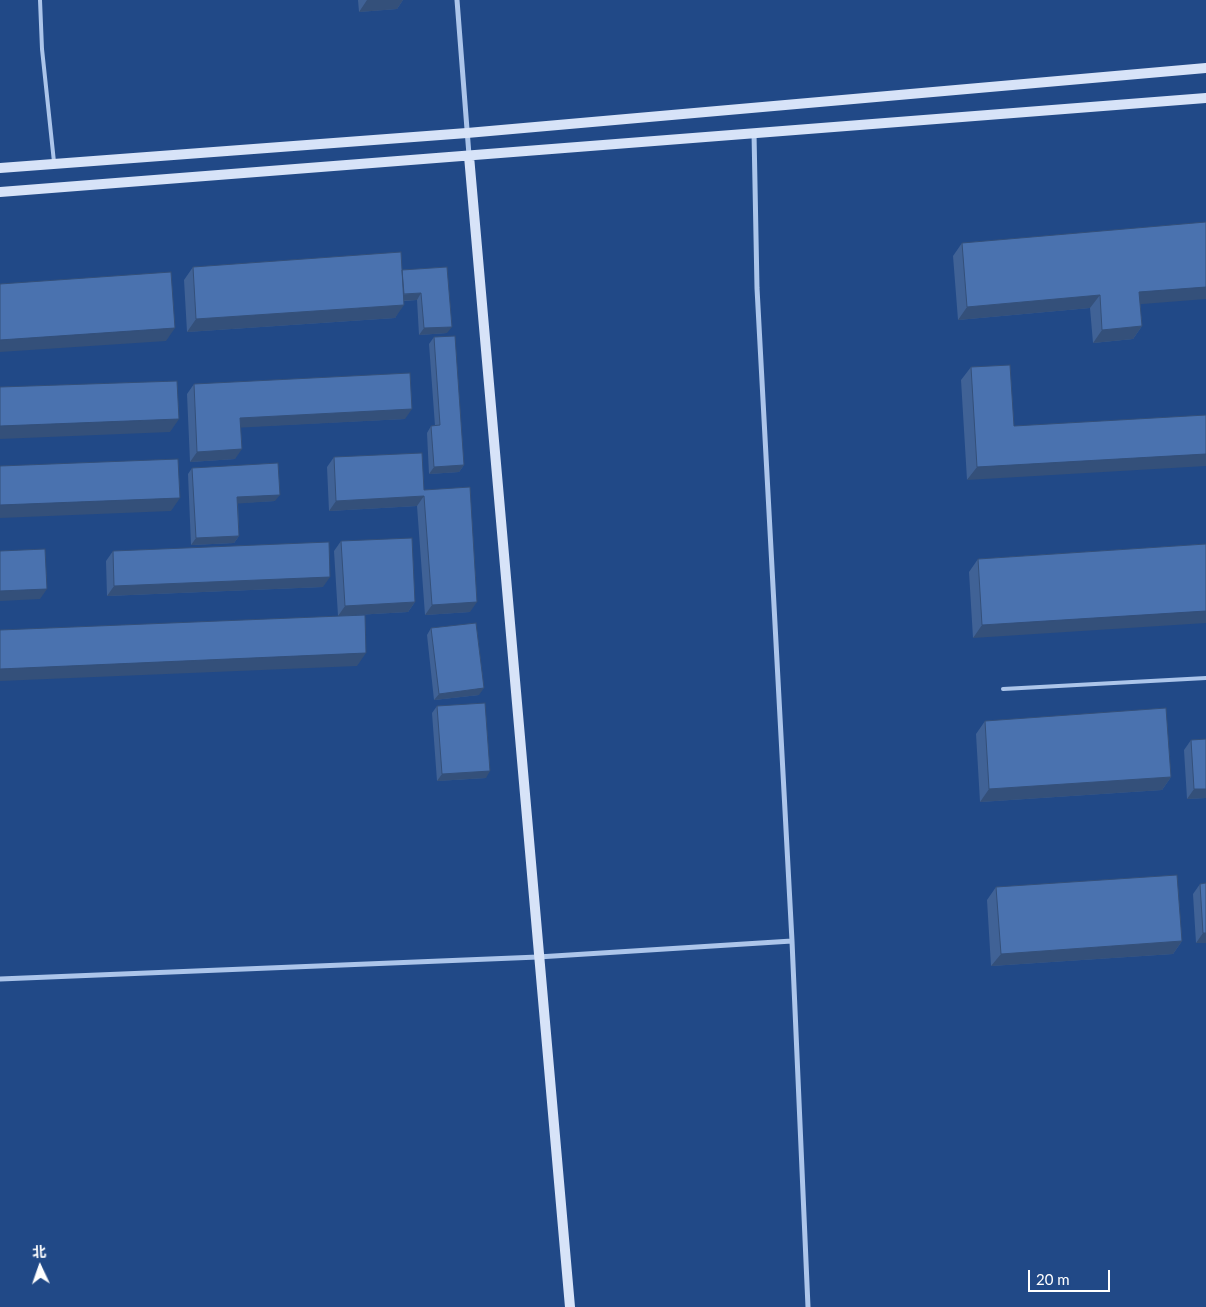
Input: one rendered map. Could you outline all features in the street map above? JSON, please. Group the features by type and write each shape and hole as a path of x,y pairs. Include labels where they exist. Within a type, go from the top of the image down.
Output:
{"main road":[{"path":"0,168 467,133 1206,68"},
{"path":"0,192 1206,98"},
{"path":"469,156 570,1307"}],"street":[{"path":"457,0 469,156"},
{"path":"754,133 757,288 792,941 808,1307"},
{"path":"0,979 538,957 792,941"}],"lane":[{"path":"40,0 42,49 54,164"},
{"path":"1003,689 1206,678"}],"building":[{"path":"1206,222 1206,287 1139,292 1142,326 1102,330 1100,295 967,307 962,243"},
{"path":"401,252 404,305 196,319 193,267"},
{"path":"447,267 452,327 424,328 421,293 404,294 402,270"},
{"path":"171,272 175,328 0,340 0,284"},
{"path":"455,336 464,465 434,467 431,426 440,425 434,337"},
{"path":"1010,365 1014,426 1206,415 1206,454 977,467 971,367"},
{"path":"410,373 412,409 240,418 242,449 197,452 194,384"},
{"path":"177,381 179,419 0,426 0,387"},
{"path":"422,453 424,490 470,487 477,602 432,605 424,496 336,501 334,457"},
{"path":"178,459 180,498 0,505 0,466"},
{"path":"278,463 280,495 237,497 239,536 196,538 192,468"},
{"path":"412,538 415,602 345,606 341,541"},
{"path":"329,542 330,577 114,586 113,551"},
{"path":"1206,544 1206,611 982,625 978,559"},
{"path":"45,549 47,589 0,591 0,551"},
{"path":"365,615 366,653 0,669 0,630"},
{"path":"476,623 484,688 439,694 431,628"},
{"path":"485,703 490,771 442,774 437,706"},
{"path":"1166,708 1171,777 989,789 985,721"},
{"path":"1206,739 1206,789 1194,789 1191,740"},
{"path":"1177,875 1182,941 1001,954 996,887"},
{"path":"1206,883 1206,933 1203,933 1200,884"}]}
